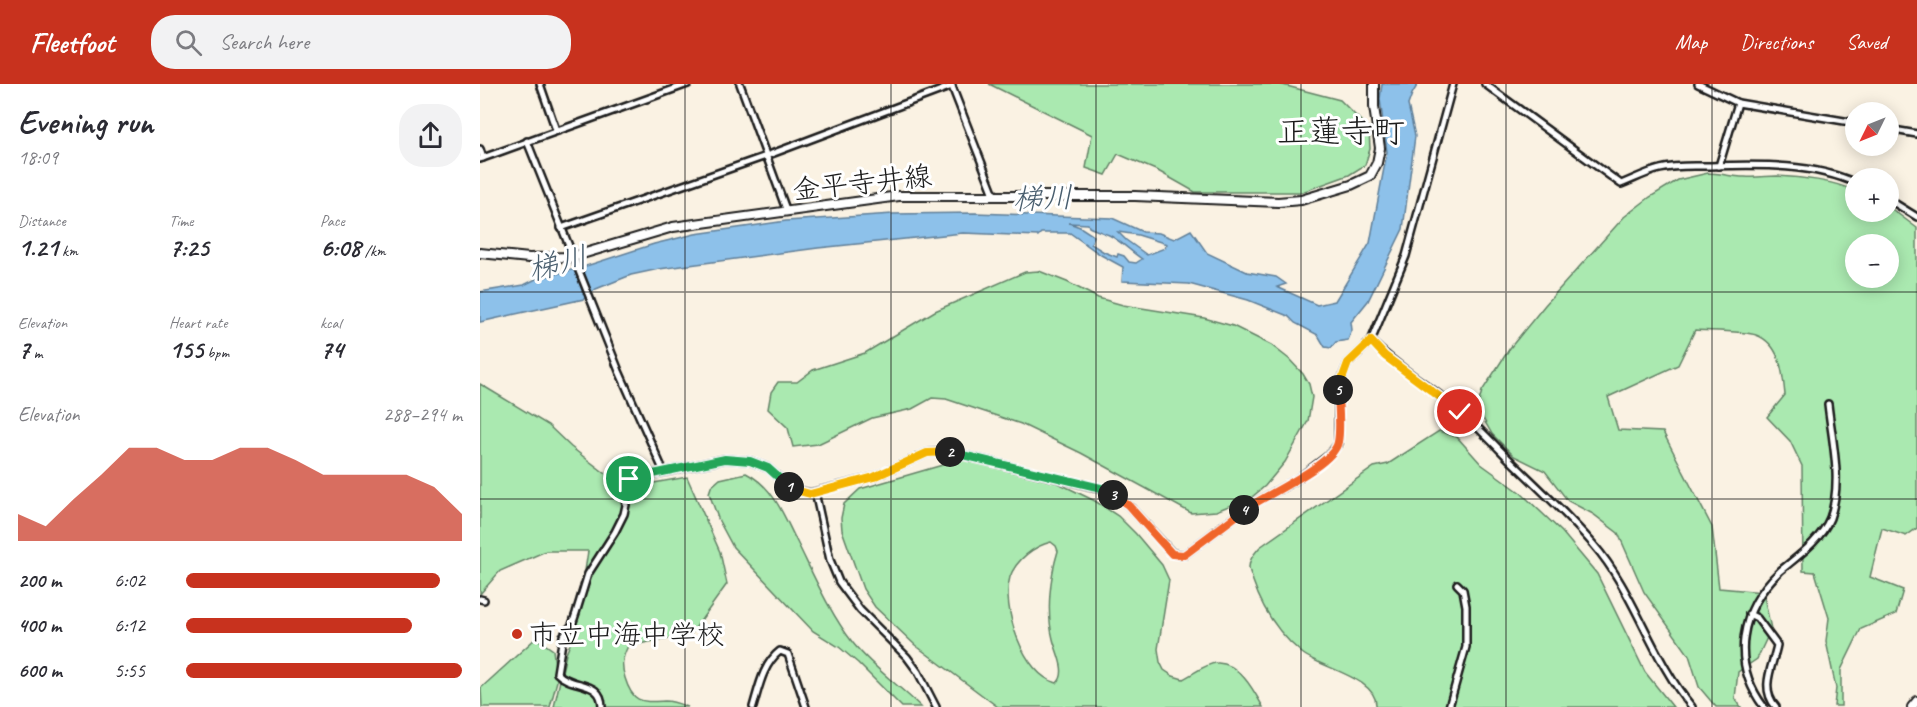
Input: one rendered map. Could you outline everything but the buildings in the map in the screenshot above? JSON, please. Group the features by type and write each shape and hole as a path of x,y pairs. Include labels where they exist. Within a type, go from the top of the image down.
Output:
{"main road":[{"name":"金平寺井線","path":"480,253 529,258 572,257 673,227 898,196 1135,196 1278,202 1311,197 1351,185 1370,176 1377,163 1380,148 1374,107 1374,84"},
{"path":"1912,707 1917,701"}],"street":[{"path":"540,84 556,130"},
{"path":"480,149 482,158 688,84"},
{"path":"740,84 765,156 788,212"},
{"path":"602,707 602,698 596,690 562,678 557,674 563,636 574,619 591,567 615,532 624,514 626,504 623,483 625,480 725,459 750,461 768,468 792,489 810,494 874,477 927,453 947,451 1105,489 1128,505 1172,554 1184,555 1250,506 1296,480 1329,455 1338,444 1338,388 1348,363 1371,341 1406,256 1452,84"},
{"path":"1485,84 1621,184 1659,169 1673,167 1801,168 1845,179"},
{"path":"1698,84 1738,103 1845,121"},
{"path":"561,228 765,156 952,85 995,197"},
{"path":"1719,166 1738,103"},
{"path":"1899,131 1917,134"},
{"path":"527,141 572,257 664,471"},
{"path":"1899,206 1917,217"},
{"path":"1371,341 1385,356 1460,412 1557,505 1594,545 1613,572 1659,658 1681,694 1692,707"},
{"path":"1764,707 1753,693 1744,664 1743,636 1749,614 1764,588 1812,544 1829,521 1835,501 1836,470 1828,404"},
{"path":"815,492 830,560 839,582 860,610 912,664 936,707"},
{"path":"1449,707 1466,647 1466,606 1463,590 1457,584"},
{"path":"1749,614 1757,618 1777,645 1767,680 1767,691 1776,707"},
{"path":"753,707 769,661 780,651 788,654 807,707"}],"green space":[{"path":"989,84 1279,84 1340,100 1369,129 1370,149 1365,165 1349,175 1302,192 1195,192 1158,171 1118,154 1106,175 1086,168 1092,135"},
{"path":"1708,173 1807,179 1845,187 1845,222 1899,222 1899,214 1917,228 1917,528 1906,536 1882,528 1870,577 1903,590 1896,614 1861,629 1841,670 1841,706 1834,706 1836,688 1826,641 1829,618 1815,572 1803,571 1802,466 1790,441 1767,417 1785,395 1776,352 1764,339 1744,333 1695,330 1678,365 1608,397 1618,430 1663,432 1712,527 1719,588 1763,592 1771,629 1757,659 1738,672 1735,698 1741,707 1716,707 1699,687 1689,655 1644,592 1618,533 1593,514 1568,501 1545,471 1514,456 1492,434 1477,408 1482,391 1510,348 1545,305 1624,217 1650,197 1678,180"},
{"path":"1039,271 1098,298 1123,305 1204,318 1233,326 1271,345 1289,359 1309,384 1312,397 1308,421 1285,462 1265,486 1252,497 1216,511 1191,513 1081,453 1021,424 946,399 932,398 912,409 872,418 818,444 793,447 788,428 768,409 771,392 778,382 797,382 813,370 865,353 935,311 1025,272"},
{"path":"480,384 548,425 571,447 610,477 637,486 687,477 720,552 727,584 691,634 628,646 623,665 631,693 639,700 671,702 688,707 554,707 566,654 576,629 588,551 546,551 500,571 480,594"},
{"path":"1439,431 1457,437 1481,464 1521,493 1562,532 1597,574 1645,672 1673,707 1376,707 1374,697 1359,681 1310,658 1286,638 1266,611 1257,591 1249,567 1254,554 1260,547 1374,467 1388,464"},
{"path":"970,457 997,459 1052,480 1095,501 1118,516 1136,534 1162,565 1169,580 1158,649 1164,670 1183,679 1209,665 1225,664 1239,672 1263,707 998,707 915,645 875,607 863,589 842,530 841,518 844,504 860,489","holes":["1051,542 1058,551 1049,606 1051,629 1061,668 1060,679 1057,683 1045,678 1034,668 1025,654 1012,621 1008,590 1013,571 1026,555"]},
{"path":"746,473 764,486 777,503 830,607 853,643 921,707 902,707 858,663 839,647 813,631 733,547 719,521 709,493 711,487 720,479"},
{"path":"536,638 553,650 557,681 550,707 482,707 481,688"}],"water":[{"path":"1382,84 1418,84 1408,105 1415,136 1403,229 1368,301 1351,322 1352,330 1348,340 1336,342 1331,348 1325,347 1318,335 1295,323 1288,316 1248,300 1189,284 1122,281 1123,267 1070,233 1041,233 1038,236 963,233 818,248 659,269 631,275 596,289 584,299 480,322 480,292 524,285 536,279 583,267 654,244 695,234 786,221 893,214 975,213 1112,218 1143,232 1159,233 1174,239 1191,230 1207,253 1247,272 1276,277 1286,284 1277,287 1317,305 1335,301 1370,243 1387,152 1380,99","holes":["1069,223 1088,224 1089,227 1113,237 1142,259 1136,263 1129,262 1124,256 1118,254 1117,257 1104,252 1091,244 1094,236","1118,232 1138,235 1167,244 1165,248 1147,255"]}],"place":[{"name":"市立中海中学校","path":"517,634"}],"district":[{"name":"正蓮寺町","path":"1341,131"}],"route":[{"path":"629,479 725,459 750,461 768,468 792,489 810,494 874,477 927,453 947,451 1105,489 1128,505 1172,554 1184,555 1250,506 1296,480 1329,455 1338,444 1338,388 1348,363 1371,341 1385,356 1460,412"}],"water label":[{"name":"梯川","path":"1043,198"},
{"name":"梯川","path":"558,263"}]}
